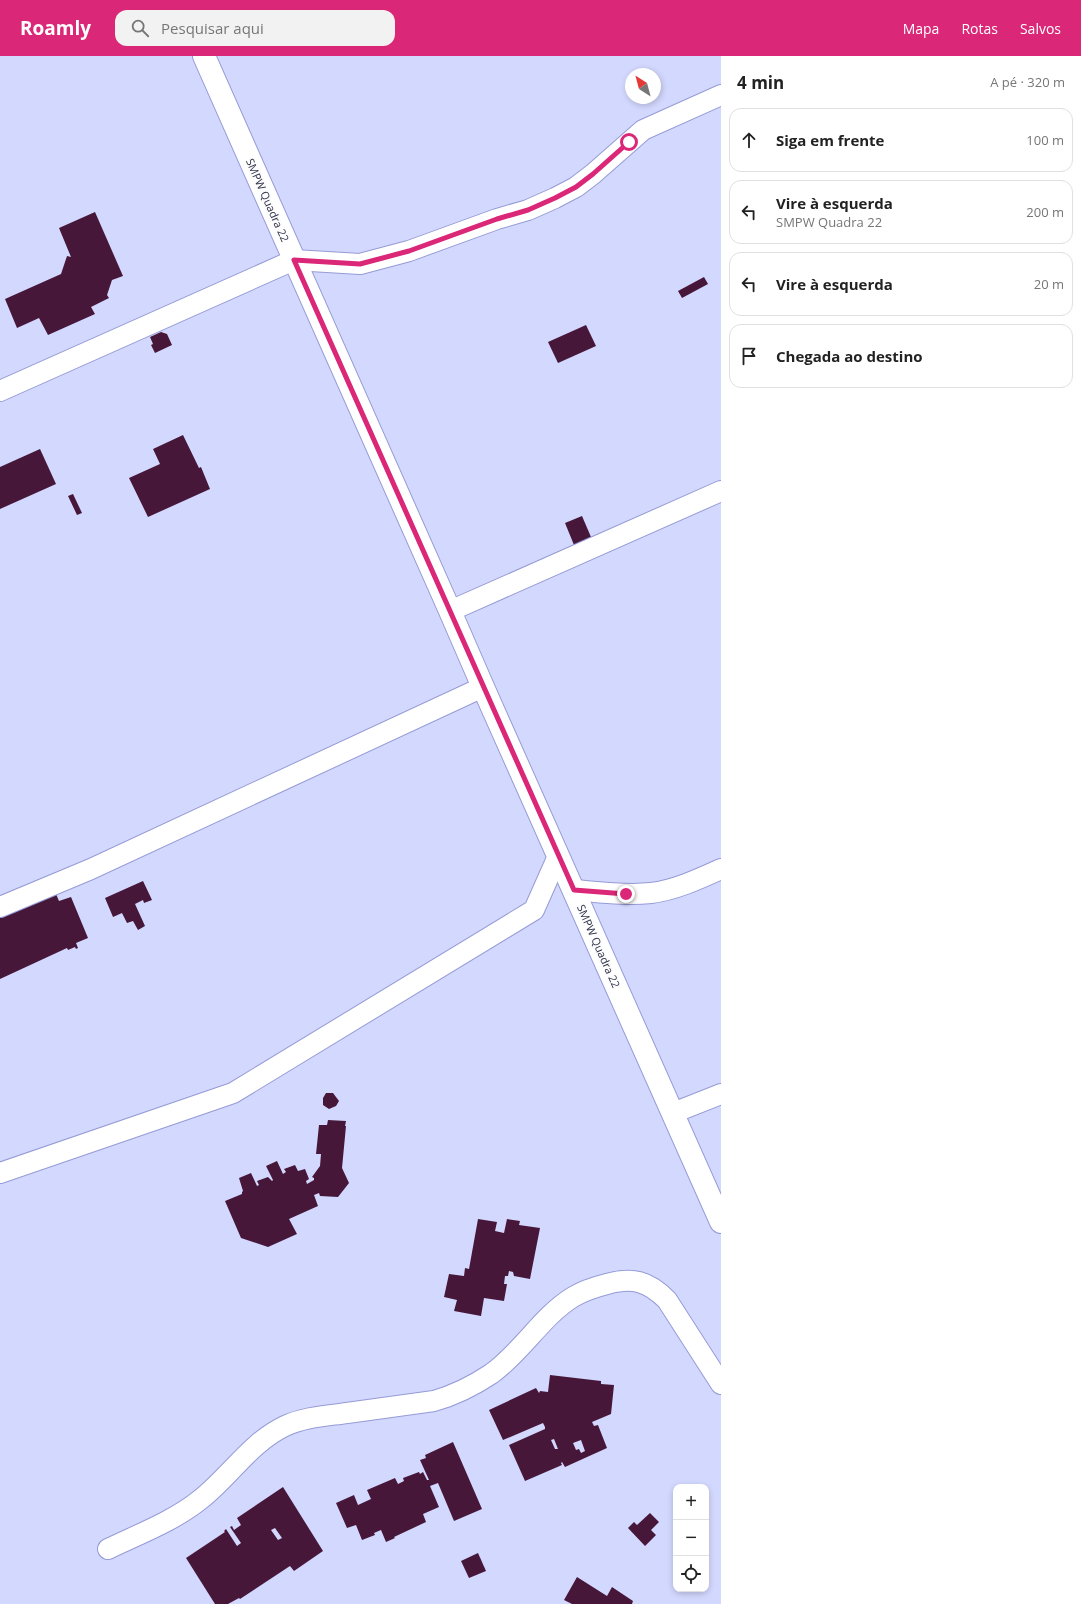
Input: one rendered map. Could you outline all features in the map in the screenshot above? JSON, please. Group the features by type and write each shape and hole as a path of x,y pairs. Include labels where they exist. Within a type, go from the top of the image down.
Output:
{"street":[{"name":"SMPW Quadra 22","path":"204,56 721,1222"},
{"path":"0,391 294,260 360,264 409,251 489,222 528,210 576,187 643,130 721,95"},
{"path":"450,611 721,491"},
{"path":"0,907 91,869 483,687"},
{"path":"0,1173 233,1093 534,910 558,856"},
{"path":"574,890 626,894 652,893 674,888 721,869"},
{"path":"673,1113 721,1094"},
{"path":"108,1549 178,1515 200,1500 268,1435 285,1425 309,1418 434,1401 452,1396 492,1374 513,1355 555,1311 573,1297 595,1287 617,1281 640,1282 656,1289 667,1300 721,1384"}],"building":[{"path":"95,212 123,276 112,280 107,295 109,298 91,307 95,314 48,335 39,318 17,328 5,299 61,274 67,256 71,257 59,228"},
{"path":"704,277 708,284 682,298 678,291"},
{"path":"586,325 596,346 558,363 548,342"},
{"path":"161,332 167,334 172,345 155,353 151,345 153,344 150,337"},
{"path":"183,435 199,468 201,467 210,489 148,517 129,478 160,464 153,449"},
{"path":"40,449 56,484 0,509 0,467"},
{"path":"73,494 82,513 77,515 68,496"},
{"path":"582,516 591,537 574,545 565,523"},
{"path":"143,881 152,900 144,903 143,900 135,904 145,926 138,930 133,921 127,923 122,913 113,917 105,898"},
{"path":"53,887 59,901 71,897 88,938 76,943 78,948 76,949 75,947 68,950 67,948 0,979 0,910"},
{"path":"326,1093 333,1093 339,1101 336,1106 329,1109 323,1105 323,1098"},
{"path":"328,1120 346,1121 342,1168 349,1183 338,1197 320,1196 319,1193 314,1195 318,1206 289,1219 297,1234 268,1247 241,1238 225,1201 242,1194 243,1191 239,1178 251,1173 257,1186 259,1185 257,1181 268,1177 272,1181 273,1180 266,1166 277,1161 283,1174 286,1172 284,1169 295,1165 298,1171 305,1169 309,1179 306,1181 307,1184 314,1180 312,1177 320,1166 321,1154 316,1154 319,1125 327,1125"},
{"path":"478,1219 497,1222 495,1231 504,1233 507,1219 520,1221 519,1225 540,1228 530,1279 514,1276 513,1272 509,1271 508,1276 505,1276 504,1284 507,1284 504,1301 484,1298 481,1316 454,1311 457,1300 444,1297 449,1274 464,1276 465,1268 469,1269"},
{"path":"550,1375 601,1381 601,1384 614,1385 611,1414 592,1422 594,1426 598,1425 607,1448 565,1467 562,1462 562,1465 525,1481 509,1445 545,1429 543,1423 503,1440 489,1410 536,1388 539,1393 540,1391 548,1392","holes":["554,1439 558,1449 555,1449 551,1440","581,1440 585,1451 581,1453 579,1449 576,1450 573,1443"]},
{"path":"453,1442 482,1509 454,1521 438,1483 430,1486 439,1507 423,1514 426,1522 394,1537 395,1538 386,1542 381,1530 374,1533 375,1535 362,1540 356,1525 347,1528 336,1503 354,1495 358,1505 371,1499 367,1490 395,1478 398,1484 404,1481 403,1478 419,1472 420,1474 423,1472 427,1480 429,1480 420,1460 426,1458 425,1455"},
{"path":"283,1487 323,1551 294,1571 290,1566 240,1599 239,1598 228,1604 215,1604 186,1558 225,1532 224,1531 226,1529 237,1546 241,1543 230,1527 232,1526 234,1530 241,1525 237,1518","holes":["275,1528 282,1538 278,1540 271,1530"]},
{"path":"650,1513 659,1522 651,1530 656,1535 645,1546 628,1528 634,1522 637,1525"},
{"path":"478,1553 486,1571 469,1578 461,1561"},
{"path":"577,1577 607,1596 612,1587 633,1601 632,1604 572,1604 564,1600"}],"route":[{"path":"626,894 574,890 294,260 360,264 409,251 497,219 528,210 576,187 629,142"}]}
